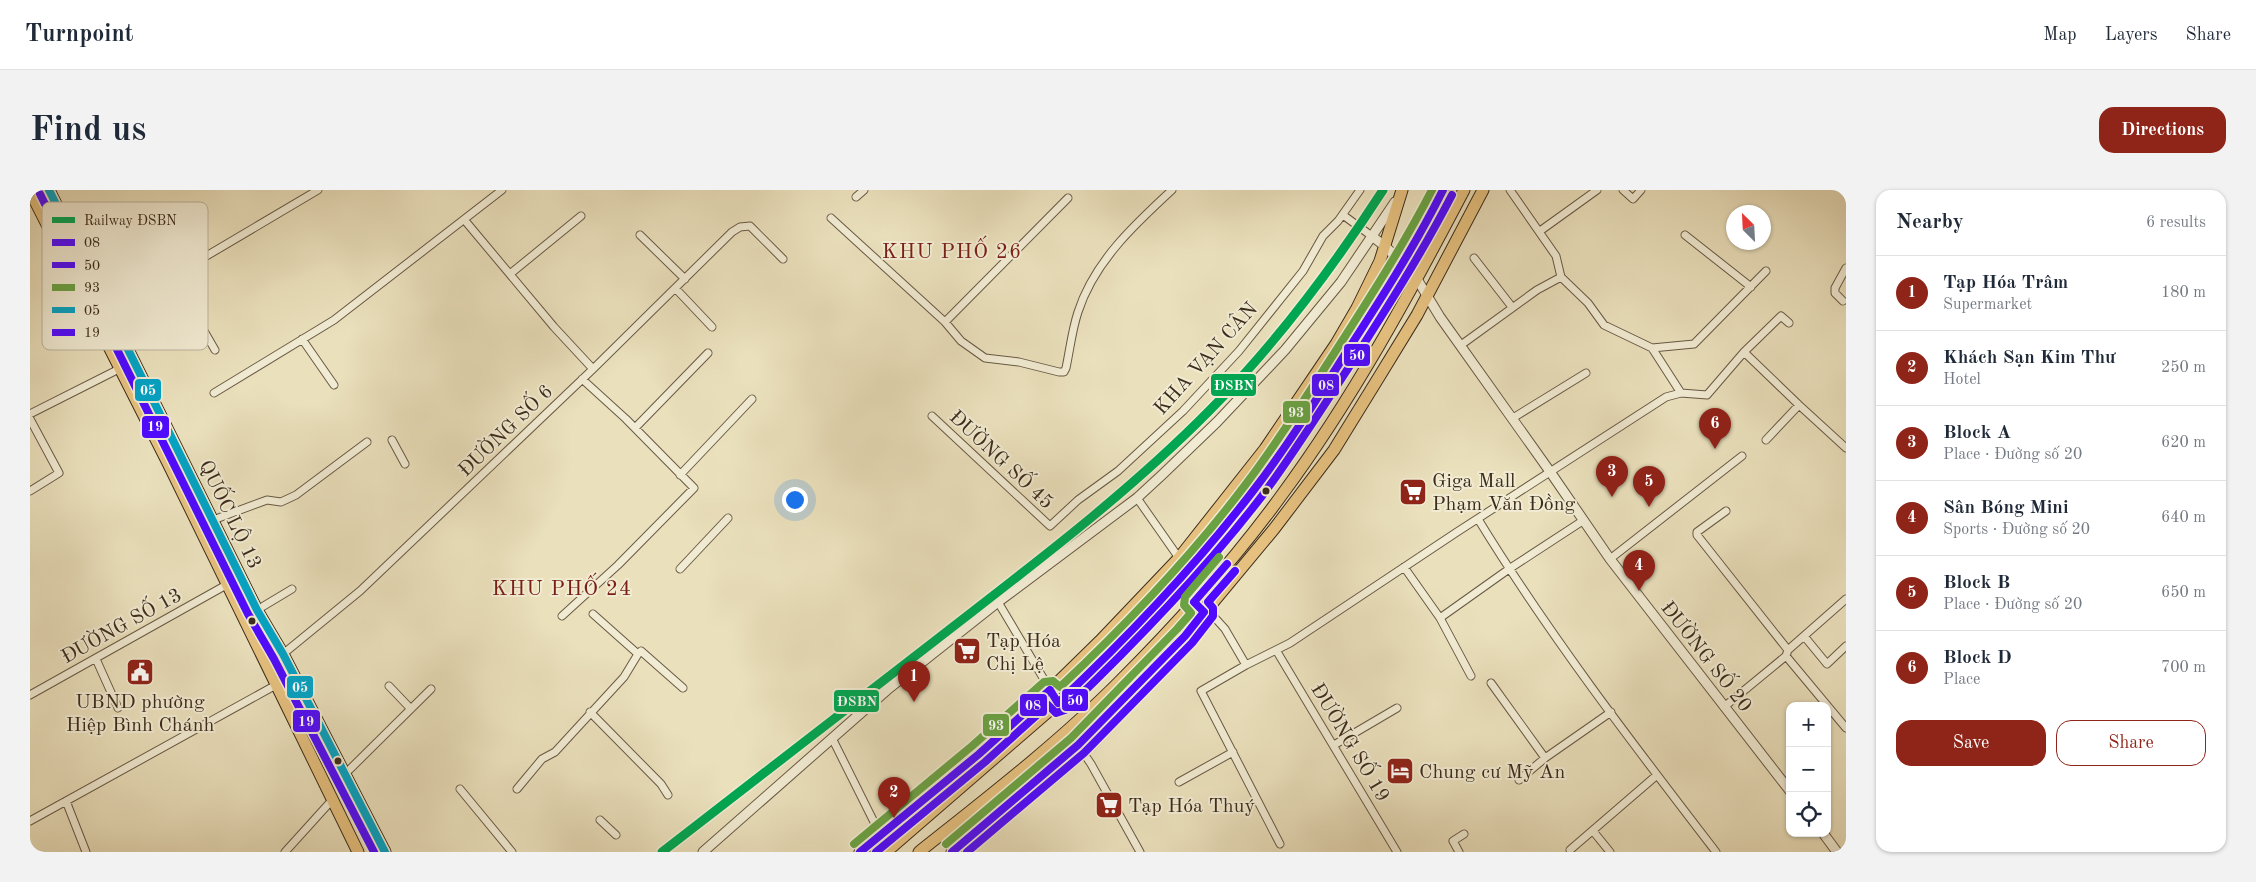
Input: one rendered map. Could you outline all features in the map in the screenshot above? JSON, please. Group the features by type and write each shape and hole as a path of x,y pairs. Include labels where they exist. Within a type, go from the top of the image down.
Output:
{"main road":[{"name":"QUỐC LỘ 13","path":"48,190 54,202"},
{"path":"878,838 884,852 1058,703 1104,660 1172,589 1280,456 1404,264 1443,190"},
{"path":"919,852 1073,724 1118,683 1194,602 1280,498 1353,389 1417,280 1464,190"},
{"path":"952,852 1078,746 1185,636 1274,529 1334,450 1367,397 1428,295 1483,190"},
{"name":"QUỐC LỘ 13","path":"30,191 42,215"},
{"path":"860,852 978,754 1050,690 1100,641 1179,558 1265,449 1313,380 1357,308 1386,247 1401,193"},
{"name":"QUỐC LỘ 13","path":"110,350 180,485 358,852"},
{"name":"QUỐC LỘ 13","path":"129,350 257,610 283,654 385,852"},
{"path":"1353,389 1367,397"},
{"path":"180,485 193,478"}],"street":[{"path":"208,256 318,190"},
{"path":"214,393 334,320 502,190"},
{"path":"856,197 864,190"},
{"path":"830,218 945,322 961,342 985,358 1064,372 1079,310 1103,260 1172,190"},
{"name":"KHA VẠN CÂN","path":"1050,526 1078,500 1118,471 1194,400 1240,351 1303,271 1323,236 1343,215 1360,190"},
{"path":"1510,190 1556,256 1562,277 1588,303 1604,324 1652,348 1681,393"},
{"path":"1540,232 1597,190"},
{"path":"1623,190 1632,199 1641,190"},
{"path":"702,852 887,690 998,602 1137,498 1217,422 1285,350 1340,282 1401,193"},
{"path":"945,322 1068,198"},
{"path":"1343,215 1372,237"},
{"path":"510,274 581,216"},
{"path":"468,223 554,327 593,368"},
{"name":"ĐƯỜNG SỐ 6","path":"283,654 360,591 676,289 732,232 745,225 755,230 783,260"},
{"path":"640,235 685,279"},
{"path":"1684,235 1751,287"},
{"name":"ĐƯỜNG SỐ 20","path":"1372,237 1404,264 1417,280 1440,317 1552,473 1610,559 1786,786"},
{"path":"1474,258 1512,307"},
{"path":"1843,302 1835,293 1846,268"},
{"path":"1652,348 1694,344 1766,271"},
{"path":"1461,345 1537,290 1562,277"},
{"path":"676,289 712,327"},
{"path":"1280,844 1202,691 1246,665 1290,643 1666,397 1681,393 1707,395 1744,352 1781,316 1790,323"},
{"path":"208,338 215,350"},
{"path":"302,339 334,385"},
{"path":"1744,352 1799,406 1846,448"},
{"path":"635,428 708,353"},
{"path":"30,414 120,369"},
{"path":"1513,418 1586,373"},
{"path":"562,616 618,565 694,488 635,428 582,379"},
{"path":"680,475 752,399"},
{"path":"1766,440 1799,406"},
{"name":"ĐƯỜNG SỐ 45","path":"932,416 1050,526"},
{"path":"30,419 60,473 30,491"},
{"path":"392,440 405,464"},
{"path":"213,520 266,500 281,502 296,495 367,442"},
{"path":"1610,559 1742,456"},
{"path":"1137,498 1179,558"},
{"path":"1726,511 1696,533 1846,728"},
{"path":"680,569 728,518"},
{"path":"1478,519 1509,569 1611,712 1716,852"},
{"path":"1440,618 1509,569 1584,520"},
{"path":"1404,567 1440,618 1472,676"},
{"name":"ĐƯỜNG SỐ 13","path":"30,695 228,584"},
{"path":"257,610 292,589"},
{"path":"1724,707 1846,599"},
{"path":"998,602 1058,703"},
{"path":"1194,602 1225,630 1246,665"},
{"path":"593,614 683,688"},
{"path":"1804,636 1827,664 1846,646"},
{"name":"ĐƯỜNG SỐ 19","path":"1276,650 1397,852"},
{"path":"517,789 542,759 555,752 624,677 640,653"},
{"path":"96,658 118,708"},
{"path":"1491,683 1545,758"},
{"path":"30,821 276,684"},
{"path":"389,686 410,708"},
{"path":"345,774 431,689"},
{"path":"1334,745 1397,708"},
{"path":"590,712 662,784 668,796"},
{"path":"1519,780 1545,758 1611,712"},
{"path":"832,738 875,824 878,838"},
{"path":"1078,746 1091,764 1136,851"},
{"path":"1179,782 1233,752"},
{"path":"1570,850 1657,775"},
{"path":"460,789 512,852"},
{"path":"285,852 333,799"},
{"path":"66,801 86,852"},
{"path":"600,820 616,835"},
{"path":"1593,831 1610,852"},
{"path":"1459,852 1453,841 1464,834"},
{"path":"1825,837 1833,850"}],"rail line":[{"name":"ĐSBN","path":"662,852 1039,560 1109,503 1177,443 1234,386 1302,305 1344,248 1383,190"}],"transit line":[{"name":"05","path":"49,190 55,202"},
{"name":"93","path":"854,844 972,746 1044,682 1053,681 1060,687 1110,639 1181,564 1225,511 1281,436 1385,272 1432,190"},
{"name":"08","path":"860,852 979,754 1050,690 1058,703 1110,653 1184,575 1231,520 1289,442 1396,274 1443,190"},
{"name":"19","path":"40,194 44,202"},
{"name":"50","path":"876,852 985,762 1048,705 1056,713 1065,710 1143,633 1192,580 1262,496 1297,447 1391,301 1429,238 1452,195"},
{"name":"19","path":"117,350 248,614 274,659 374,852"},
{"name":"05","path":"128,350 257,610 283,654 385,852"},
{"name":"93","path":"946,844 1071,738 1177,629 1191,613 1184,605 1185,597 1219,557"},
{"name":"08","path":"952,852 1078,745 1185,636 1204,612 1194,602 1227,564"},
{"name":"50","path":"967,852 1084,753 1192,643 1213,616 1213,608 1208,602 1235,571"}],"place":[{"name":"Block D","path":"1715,449"},
{"name":"Giga Mall Phạm Văn Đồng","path":"1413,492"},
{"name":"Block A","path":"1612,497"},
{"name":"Block B","path":"1649,507"},
{"name":"Sân Bóng Mini","path":"1639,591"},
{"name":"Tạp Hóa Chị Lệ","path":"967,651"},
{"name":"UBND phường Hiệp Bình Chánh","path":"140,672"},
{"name":"Tạp Hóa Trâm","path":"914,702"},
{"name":"Chung cư Mỹ An","path":"1400,771"},
{"name":"Tạp Hóa Thuý","path":"1109,805"},
{"name":"Khách Sạn Kim Thư","path":"894,818"}],"district":[{"name":"KHU PHỐ 26","path":"952,251"},
{"name":"KHU PHỐ 24","path":"562,588"}]}
